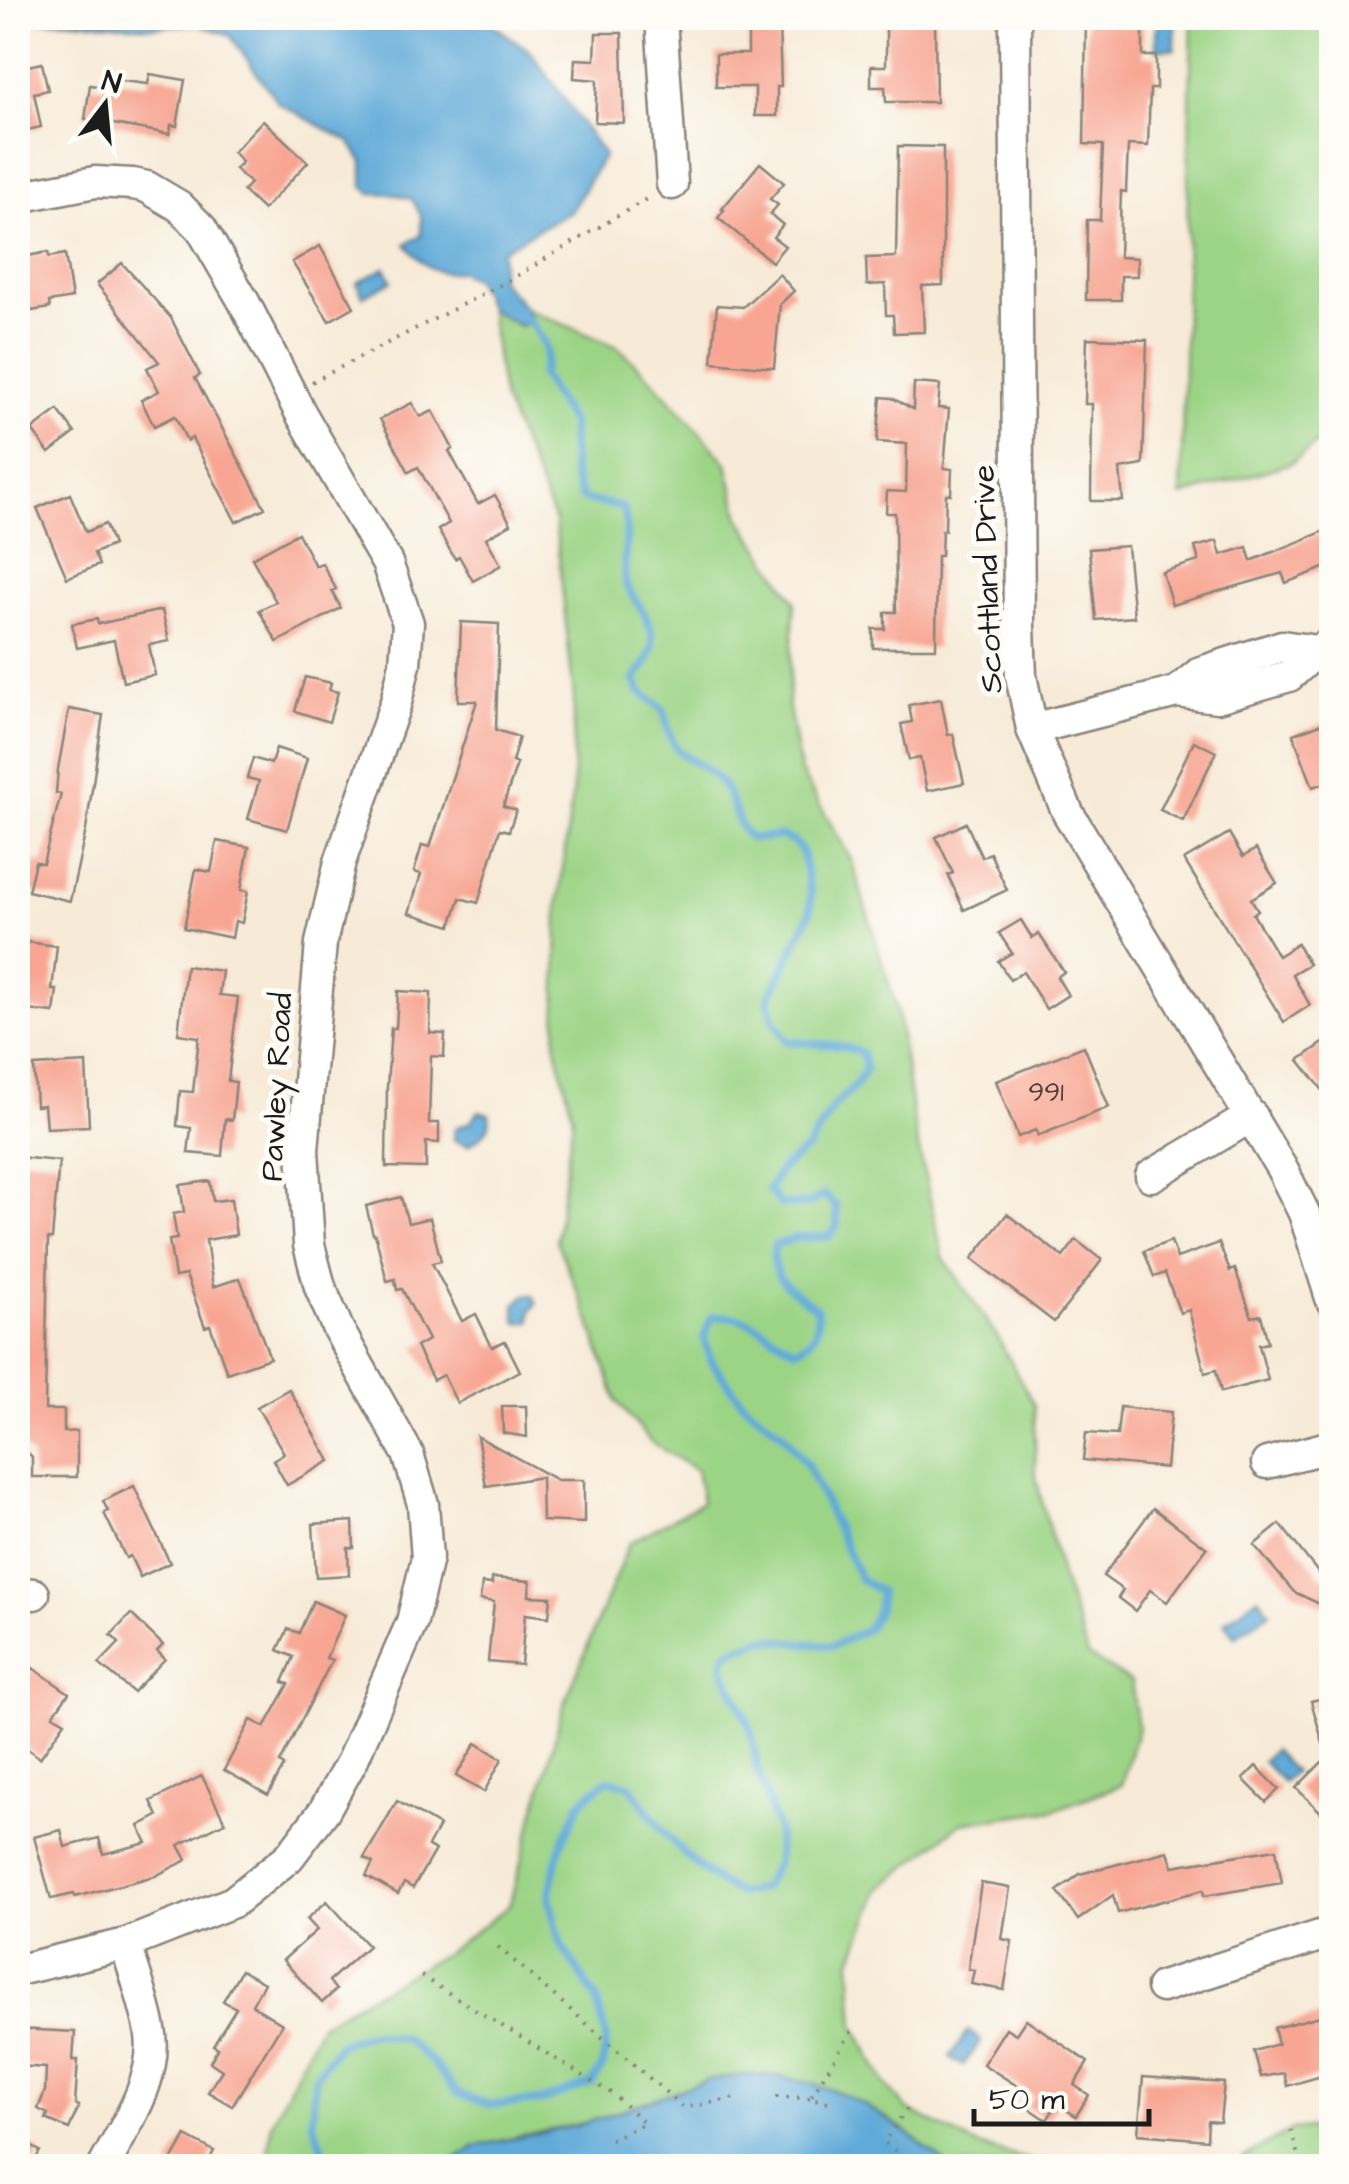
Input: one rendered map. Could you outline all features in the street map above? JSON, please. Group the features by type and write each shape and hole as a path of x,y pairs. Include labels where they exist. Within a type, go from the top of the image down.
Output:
{"street":[{"path":"662,18 672,184"},
{"name":"Scottland Drive","path":"1015,18 1019,627 1021,676 1032,729 1068,813 1252,1116 1304,1213 1332,1301"},
{"name":"Pawley Road","path":"18,198 95,182 147,187 178,206 201,228 387,563 408,622 406,664 396,702 340,862 320,942 302,1150 309,1245 320,1287 338,1329 408,1454 423,1504 427,1558 412,1622 352,1761 324,1811 290,1857 233,1902 126,1944 18,1970"},
{"path":"1032,729 1177,692 1217,697 1289,676 1324,647"},
{"path":"1151,1176 1252,1116"},
{"path":"1266,1463 1332,1446"},
{"path":"1162,1986 1332,1932"},
{"path":"104,2166 139,2098 150,2064 151,2036 126,1944"}],"path":[{"path":"290,394 508,281 672,184"},
{"path":"498,1947 684,2108 734,2098"},
{"path":"421,1976 611,2093 645,2123 609,2140"},
{"path":"810,2098 855,2026"},
{"path":"776,2096 828,2102"},
{"path":"907,2110 884,2142 915,2166"},
{"path":"1291,2130 1301,2166"}],"green space":[{"path":"1192,18 1331,18 1332,432 1291,463 1181,496"},
{"path":"489,309 520,326 530,321 527,309 618,347 652,379 727,463 740,518 795,601 788,702 800,771 851,859 897,1010 916,1137 943,1257 998,1338 1034,1405 1036,1478 1062,1579 1088,1656 1131,1682 1138,1727 1121,1785 1054,1810 961,1823 880,1889 851,1962 855,2026 886,2085 907,2109 978,2146 1052,2166 948,2166 901,2128 606,2118 476,2146 453,2166 267,2166 271,2124 320,2024 446,1953 509,1906 564,1705 629,1543 702,1502 696,1470 652,1443 617,1402 556,1240 573,1117 556,1047 558,906 573,788 574,699 555,521 503,399"},
{"path":"1331,2126 1331,2166 1230,2166 1291,2130"}],"water":[{"path":"18,18 484,18 531,52 604,155 572,210 502,250 500,280 527,309 530,321 520,326 489,309 475,280 458,271 435,270 417,257 406,244 421,236 421,216 412,199 370,193 363,187 363,162 350,142 278,103 230,35 197,24 153,27 62,20 18,22"},
{"path":"1156,18 1176,18 1175,49 1156,49"},
{"path":"385,268 392,281 363,296 357,283"},
{"path":"479,1111 489,1114 484,1133 468,1145 454,1140 455,1128 469,1123"},
{"path":"525,1295 533,1295 537,1303 531,1311 531,1321 520,1324 516,1321 515,1305"},
{"path":"1259,1597 1270,1612 1235,1637 1224,1622"},
{"path":"1273,1750 1294,1772 1283,1782 1262,1761"},
{"path":"968,2031 981,2040 963,2066 950,2057"},
{"path":"752,2074 782,2077 835,2091 880,2114 948,2166 450,2164 476,2146 580,2125 707,2080"}],"building":[{"path":"886,18 935,18 936,102 886,102 885,87 871,87 871,66 886,66"},
{"path":"1086,18 1143,18 1143,56 1156,56 1156,89 1150,89 1148,146 1128,145 1126,192 1121,191 1119,257 1137,258 1137,276 1121,276 1121,300 1086,300 1087,220 1100,220 1103,145 1084,144"},
{"path":"748,21 779,21 781,87 777,87 777,116 755,116 755,87 716,87 716,54 748,54"},
{"path":"596,33 622,33 624,123 595,122 597,80 574,78 575,59 595,60"},
{"path":"26,56 28,66 42,63 48,90 34,93 41,127 18,132 18,57"},
{"path":"150,74 185,80 177,126 171,125 170,134 85,119 90,85 104,87 106,79 148,84"},
{"path":"263,120 308,162 263,210 243,191 250,183 235,169 242,162 233,152"},
{"path":"898,146 943,147 943,285 922,286 924,332 894,333 893,315 886,315 885,284 867,285 866,258 896,257"},
{"path":"760,163 784,183 770,199 778,205 770,214 783,225 773,237 785,246 772,262 718,218"},
{"path":"320,246 354,307 329,321 292,262"},
{"path":"48,252 49,257 65,254 72,298 49,302 50,308 31,311 28,297 18,299 18,263 24,262 23,257"},
{"path":"122,263 171,318 200,375 195,378 265,508 236,522 192,438 187,441 175,416 154,426 141,400 159,391 147,368 159,362 97,284"},
{"path":"779,274 794,291 780,304 774,368 712,362 717,305 743,307"},
{"path":"1087,338 1147,340 1143,465 1120,469 1123,501 1091,501 1092,404 1085,404"},
{"path":"914,383 940,385 938,408 949,409 944,468 952,469 951,494 946,494 945,530 941,556 937,556 936,648 873,648 873,629 885,629 885,612 896,612 895,513 886,513 887,491 906,492 907,444 877,442 881,397 913,409"},
{"path":"412,403 420,417 433,411 453,449 449,451 478,504 495,495 511,524 486,538 501,565 473,581 438,530 449,523 418,467 409,472 380,419"},
{"path":"58,410 75,433 49,453 32,430"},
{"path":"70,494 86,532 105,524 113,545 94,553 99,565 67,578 37,508"},
{"path":"1332,528 1332,565 1286,583 1282,573 1172,605 1162,572 1199,561 1195,547 1217,541 1221,555 1247,547 1251,561"},
{"path":"298,533 315,566 322,563 341,608 277,642 259,610 276,602 252,558"},
{"path":"1127,546 1134,617 1096,620 1089,549"},
{"path":"162,610 169,641 149,645 155,675 123,682 114,640 77,648 72,624 97,619 98,624"},
{"path":"461,622 499,624 496,730 519,737 512,762 517,764 503,806 516,810 509,831 500,829 478,903 460,898 451,926 409,913 421,874 414,872 422,845 430,847 477,701 458,701"},
{"path":"305,677 331,683 329,690 338,692 329,722 295,711"},
{"path":"941,699 964,783 927,791 920,758 909,760 901,724 912,722 909,705"},
{"path":"69,709 103,715 86,830 70,901 28,891 35,862 43,863 61,794 56,793 58,769"},
{"path":"1332,720 1332,781 1313,787 1293,734"},
{"path":"1194,741 1216,752 1183,821 1160,810"},
{"path":"276,748 307,758 287,830 248,819 259,781 247,778 253,758 271,764"},
{"path":"966,823 982,857 990,853 1007,890 964,910 936,837"},
{"path":"1229,833 1243,857 1256,849 1277,883 1251,899 1258,910 1253,914 1278,956 1297,944 1309,964 1292,974 1310,1005 1284,1022 1184,860"},
{"path":"217,841 249,847 241,890 248,891 242,923 235,921 232,938 184,928 196,869 211,872"},
{"path":"1021,920 1032,938 1039,934 1064,972 1057,977 1068,995 1046,1009 1023,972 1010,980 998,961 1012,953 999,933"},
{"path":"27,942 57,946 52,990 57,990 54,1013 18,1009 18,977"},
{"path":"186,966 222,971 219,995 238,997 228,1081 236,1082 232,1120 225,1119 222,1156 188,1153 191,1128 177,1126 180,1091 193,1092 199,1037 178,1034"},
{"path":"398,991 431,993 430,1033 445,1034 444,1057 431,1056 429,1123 439,1123 439,1143 426,1142 426,1168 386,1167 391,1028 396,1028"},
{"path":"1332,1037 1332,1102 1299,1060"},
{"path":"1084,1046 1109,1107 1038,1136 1036,1130 1018,1137 996,1081"},
{"path":"86,1063 89,1126 46,1128 44,1105 36,1106 34,1066"},
{"path":"18,1157 59,1161 52,1239 48,1239 45,1410 64,1410 64,1432 77,1431 77,1477 32,1477 32,1457 18,1442 18,1237 22,1188 18,1187"},
{"path":"210,1181 213,1201 231,1199 236,1235 206,1240 213,1287 240,1278 270,1358 227,1373 186,1275 175,1277 169,1240 177,1239 173,1214 184,1212 180,1185"},
{"path":"401,1197 408,1223 430,1218 441,1261 432,1263 462,1321 476,1314 492,1347 505,1341 520,1371 457,1403 443,1375 433,1380 416,1347 428,1340 402,1289 397,1290 395,1279 387,1281 373,1234 366,1206"},
{"path":"1007,1214 1063,1257 1076,1240 1102,1260 1054,1322 972,1259"},
{"path":"1171,1241 1177,1258 1219,1243 1230,1271 1235,1269 1252,1317 1261,1315 1268,1343 1259,1345 1268,1380 1221,1392 1216,1370 1205,1373 1189,1310 1180,1313 1165,1273 1154,1277 1144,1251"},
{"path":"289,1389 330,1461 287,1485 273,1460 284,1453 257,1407"},
{"path":"502,1406 526,1406 527,1437 503,1433"},
{"path":"1120,1407 1171,1412 1166,1468 1083,1460 1086,1433 1117,1435"},
{"path":"477,1436 557,1480 584,1480 584,1523 542,1521 541,1477 486,1486"},
{"path":"134,1486 170,1563 140,1577 104,1513 108,1511 103,1501"},
{"path":"1153,1508 1207,1548 1167,1602 1150,1590 1135,1611 1118,1598 1123,1590 1103,1576"},
{"path":"353,1521 349,1575 316,1577 313,1524"},
{"path":"1280,1524 1320,1575 1332,1580 1324,1606 1294,1592 1254,1545"},
{"path":"492,1578 530,1581 529,1596 551,1597 549,1617 525,1614 521,1665 488,1662 494,1602 480,1600 482,1583 492,1584"},
{"path":"313,1601 345,1615 326,1658 332,1660 268,1795 224,1770 251,1720 265,1727 289,1684 283,1682 294,1657 278,1650 288,1629 299,1633"},
{"path":"131,1614 163,1645 157,1651 165,1659 133,1692 99,1664 119,1643 111,1635"},
{"path":"33,1668 69,1693 53,1715 65,1722 40,1758 18,1742 18,1691"},
{"path":"1332,1696 1332,1753 1326,1754 1311,1701"},
{"path":"476,1743 502,1759 484,1792 456,1776"},
{"path":"1322,1762 1332,1771 1332,1823 1296,1788"},
{"path":"1256,1766 1279,1789 1266,1802 1243,1779"},
{"path":"202,1776 225,1822 179,1845 187,1860 155,1876 75,1897 74,1894 51,1899 34,1837 61,1830 65,1847 99,1838 103,1854 147,1843 139,1826 158,1816 151,1801"},
{"path":"397,1801 439,1826 428,1846 435,1850 413,1888 404,1883 398,1894 366,1876 373,1863 364,1858"},
{"path":"1276,1849 1282,1883 1204,1896 1203,1890 1118,1913 1113,1895 1078,1920 1057,1891 1080,1874 1168,1851 1173,1866"},
{"path":"981,1883 1010,1888 1002,1939 1012,1941 1004,1990 971,1984 974,1970 968,1969"},
{"path":"327,1901 368,1946 329,1981 336,1990 322,2003 283,1960 317,1930 307,1919"},
{"path":"241,1970 264,1983 252,2005 282,2024 232,2106 208,2092 222,2070 210,2062 218,2048 213,2045 236,2008 223,2001"},
{"path":"1320,2016 1325,2033 1332,2031 1332,2073 1287,2086 1284,2073 1261,2077 1254,2051 1278,2044 1274,2028"},
{"path":"1026,2019 1088,2062 1074,2085 1089,2095 1076,2116 1057,2104 1047,2120 1026,2106 1033,2096 983,2064 1006,2028 1016,2034"},
{"path":"18,2029 75,2032 75,2105 79,2106 69,2129 46,2119 48,2114 38,2109 45,2091 46,2068 18,2066"},
{"path":"1143,2077 1224,2083 1220,2122 1208,2121 1207,2140 1138,2134"},
{"path":"186,2136 214,2151 206,2166 169,2166"},
{"path":"18,2139 40,2151 32,2166 18,2166"}],"waterway":[{"path":"330,2166 312,2121 315,2077 339,2044 373,2033 405,2039 433,2063 458,2094 491,2105 542,2101 592,2083 603,2066 606,2037 596,1998 560,1943 549,1898 560,1847 581,1802 607,1780 630,1785 665,1832 706,1873 739,1894 763,1888 777,1862 778,1831 757,1768 751,1729 723,1668 726,1653 762,1639 833,1646 867,1629 878,1610 880,1592 860,1579 807,1464 782,1433 744,1404 711,1361 704,1337 712,1317 725,1316 747,1321 796,1349 814,1334 817,1309 778,1276 775,1245 796,1238 829,1237 837,1226 836,1206 824,1195 806,1205 780,1204 768,1190 781,1169 807,1149 834,1106 855,1086 866,1069 862,1053 842,1046 787,1041 774,1021 768,1000 810,914 811,895 802,851 781,836 751,839 721,783 678,750 664,710 640,691 635,680 648,660 653,641 644,612 626,583 623,508 581,497 573,475 571,423 541,375 545,346 530,321"}]}
